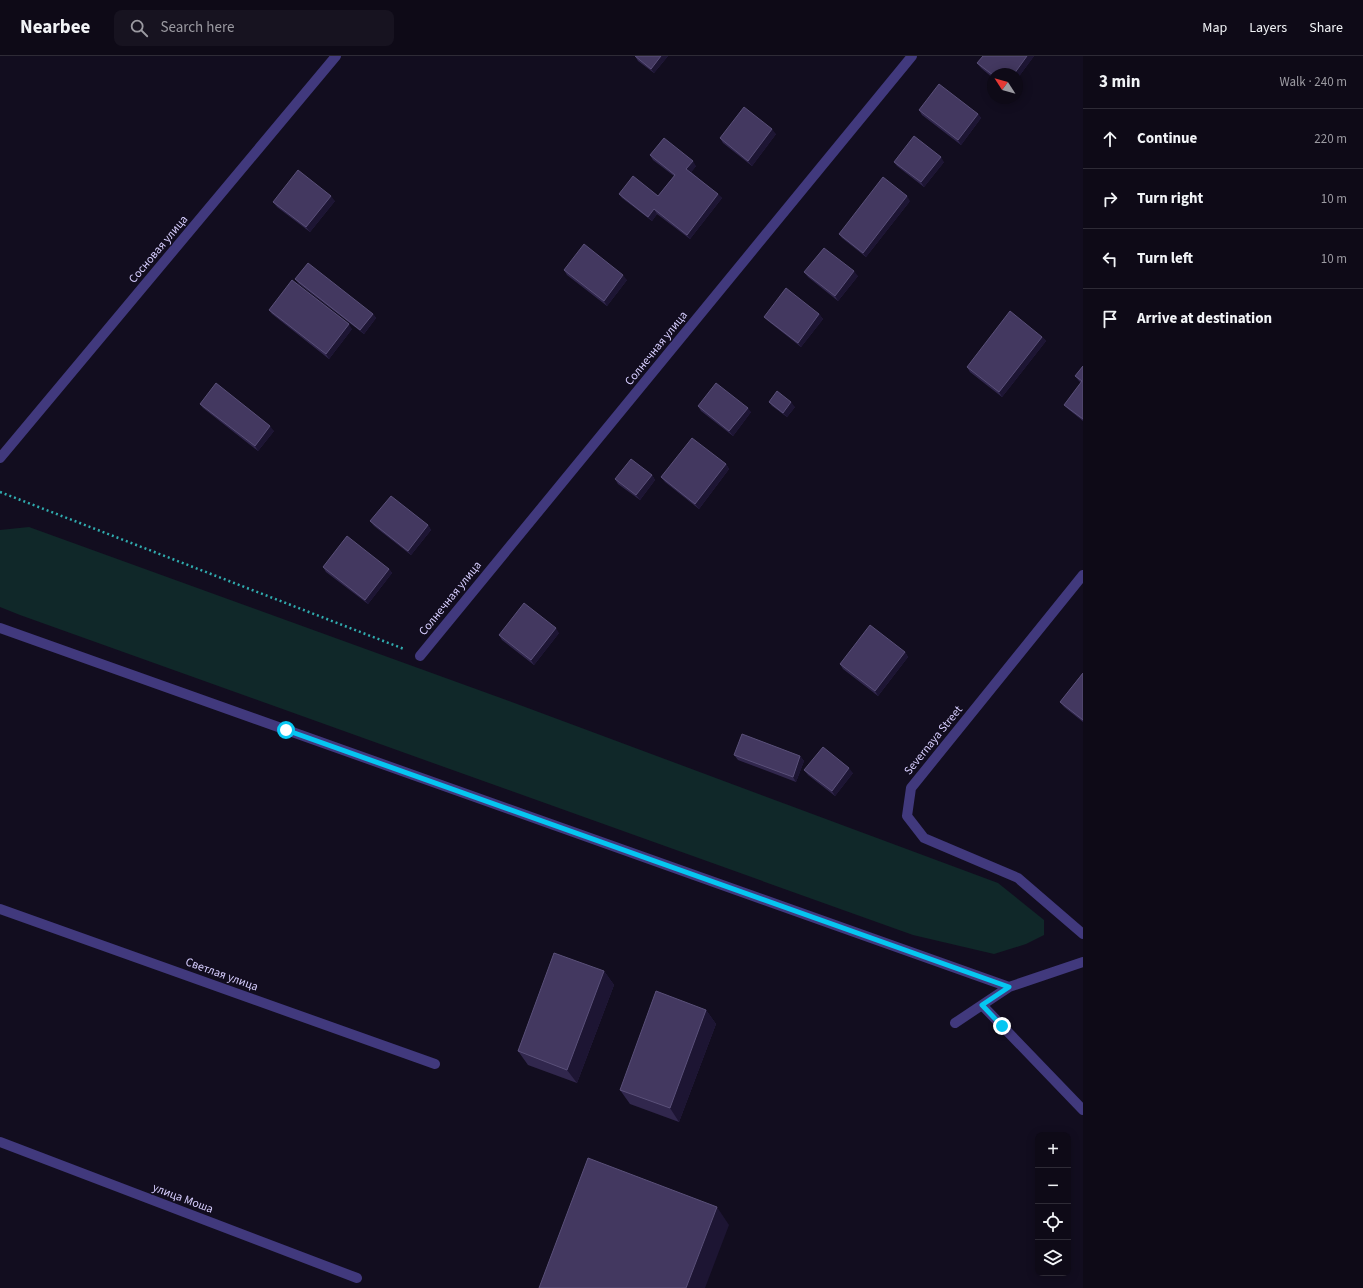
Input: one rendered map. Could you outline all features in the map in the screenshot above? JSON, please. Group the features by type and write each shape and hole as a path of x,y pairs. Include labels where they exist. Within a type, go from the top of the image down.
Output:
{"street":[{"name":"Сосновая улица","path":"0,458 336,56"},
{"name":"Солнечная улица","path":"420,656 912,56"},
{"name":"Severnaya Street","path":"1083,575 911,788 907,816 924,838 1018,878 1083,934"},
{"path":"0,628 1009,987"},
{"name":"Светлая улица","path":"0,909 435,1064"},
{"path":"954,1023 1009,987 1083,962"},
{"path":"982,1005 1083,1110"},
{"name":"улица Моша","path":"0,1142 357,1278"}],"path":[{"path":"0,492 420,656"}],"green space":[{"path":"29,527 509,701 998,883 1044,920 1044,935 1026,944 994,954 913,935 0,607 0,530"}],"building":[{"path":"635,56 661,56 651,69"},
{"path":"983,56 1027,56 1018,68 987,68 987,70 977,63"},
{"path":"939,84 978,114 958,140 919,110"},
{"path":"744,107 772,129 748,161 720,138"},
{"path":"914,136 941,157 921,182 894,162"},
{"path":"664,138 693,161 686,169 718,194 687,235 654,209 648,217 619,194 633,176 658,196 675,175 650,155"},
{"path":"298,170 331,196 306,227 273,202"},
{"path":"883,177 907,196 863,253 839,234"},
{"path":"584,244 623,275 604,301 564,270"},
{"path":"824,248 854,271 835,296 804,272"},
{"path":"308,263 373,314 360,330 295,279"},
{"path":"292,280 349,324 326,354 269,310"},
{"path":"786,288 819,314 798,343 764,317"},
{"path":"1010,311 1042,337 999,392 967,367"},
{"path":"1083,366 1083,419 1064,405 1082,381 1075,376"},
{"path":"216,383 270,426 255,446 200,404"},
{"path":"716,383 748,408 729,431 698,406"},
{"path":"777,391 791,402 783,413 769,402"},
{"path":"692,438 726,464 695,504 661,477"},
{"path":"631,459 652,475 636,495 615,479"},
{"path":"391,496 428,525 408,551 370,521"},
{"path":"347,536 389,569 365,600 323,567"},
{"path":"524,603 556,628 531,660 499,635"},
{"path":"870,625 905,652 875,691 840,664"},
{"path":"1083,673 1083,720 1060,702"},
{"path":"742,734 800,756 793,777 734,755"},
{"path":"823,747 849,768 832,791 804,770"},
{"path":"554,953 604,971 567,1070 518,1051"},
{"path":"656,991 706,1010 670,1108 620,1090"},
{"path":"588,1158 717,1207 686,1288 539,1288"}],"route":[{"path":"286,730 1009,987 982,1005 1002,1026"}]}
